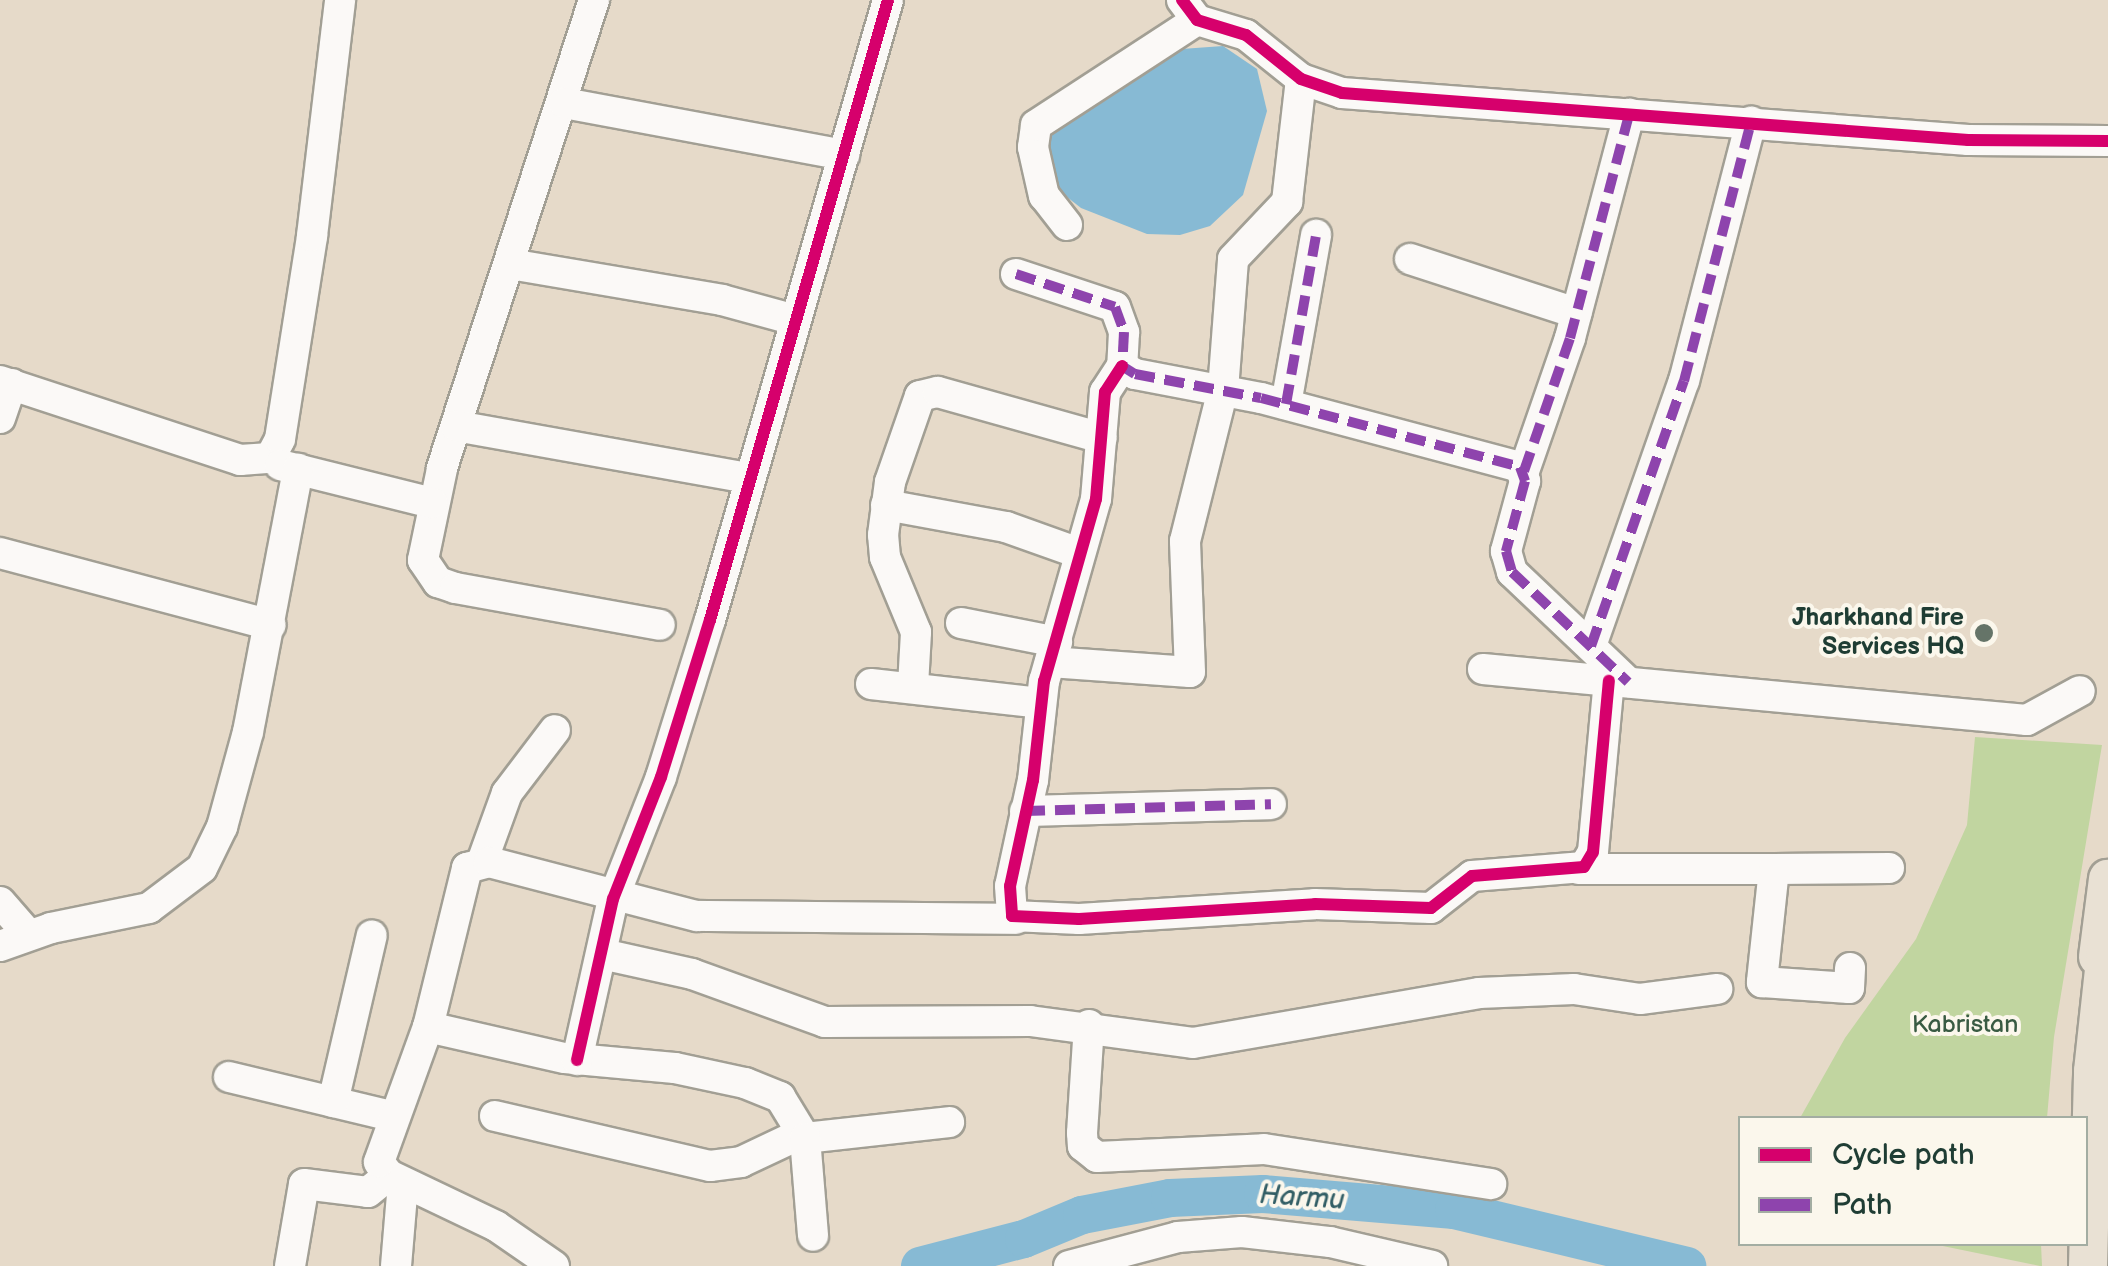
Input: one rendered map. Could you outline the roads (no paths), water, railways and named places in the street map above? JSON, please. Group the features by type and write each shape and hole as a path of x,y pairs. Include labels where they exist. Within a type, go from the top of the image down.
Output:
{"main road":[{"path":"2088,1129 2108,879"},
{"path":"2088,1192 2093,1070 2108,932"},
{"path":"2097,1266 2108,1004"},
{"path":"2104,1266 2108,1069"}],"street":[{"path":"264,461 280,440 340,0"},
{"path":"594,0 432,504 424,560 438,582 660,625"},
{"path":"577,1060 613,899 674,739 888,0"},
{"path":"1067,225 1044,196 1033,147 1036,124 1189,10 1256,40 1301,79 1342,93 1968,140 2108,142"},
{"path":"961,623 1054,652 1190,672 1184,542 1223,390 1233,259 1287,202 1301,79"},
{"path":"564,103 844,155"},
{"path":"1578,869 1594,852 1619,682 1591,646 1508,562 1524,471 1576,313 1629,114"},
{"path":"1591,646 1684,381 1751,122"},
{"path":"1286,404 1316,235"},
{"path":"1410,259 1576,313"},
{"path":"510,264 722,300 795,320"},
{"path":"1016,274 1115,308 1124,332 1122,366 1105,392 1096,499 1040,703 1008,900 1016,918"},
{"path":"1122,366 1142,376 1286,404 1524,471"},
{"path":"0,418 6,383 240,460 264,461 432,504"},
{"path":"913,686 916,632 884,557 886,505 914,404 928,392 1102,438"},
{"path":"456,426 748,478"},
{"path":"0,902 14,940 149,908 202,868 222,827 271,625 298,469"},
{"path":"886,505 968,518 1079,553"},
{"path":"0,553 271,625"},
{"path":"1483,670 2027,720 2080,691"},
{"path":"871,684 1040,703"},
{"path":"482,862 507,792 555,730"},
{"path":"1025,811 1271,804"},
{"path":"554,1266 496,1226 396,1179 379,1158 428,1027 461,880 468,868 482,862 613,899 712,918 882,913 1016,918 1315,904 1431,908 1472,876 1578,869 1889,868"},
{"path":"1774,869 1762,982 1848,988 1850,968"},
{"path":"333,1102 372,935"},
{"path":"602,954 692,974 825,1022 1089,1025 1193,1043 1461,995 1574,989 1640,999 1717,989"},
{"path":"1089,1025 1082,1133 1084,1146 1097,1157 1264,1149 1491,1184"},
{"path":"428,1027 577,1060 675,1068 757,1086 780,1097 802,1137 813,1236"},
{"path":"229,1078 392,1116"},
{"path":"495,1116 710,1166 741,1162 802,1137 949,1122"},
{"path":"290,1266 304,1184 368,1192 396,1179"},
{"path":"396,1179 396,1266"},
{"path":"1069,1266 1178,1237 1242,1232 1330,1242 1432,1266"}],"water":[{"path":"1223,46 1257,69 1267,111 1243,195 1210,226 1180,235 1147,234 1081,208 1053,186 1041,121 1154,51"}],"waterway":[{"name":"Harmu","path":"920,1266 1024,1239 1082,1215 1170,1198 1263,1194 1454,1210 1687,1266"}],"place":[{"name":"Jharkhand Fire Services HQ","path":"1984,633"}],"park label":[{"name":"Kabristan","path":"1965,1025"}]}
